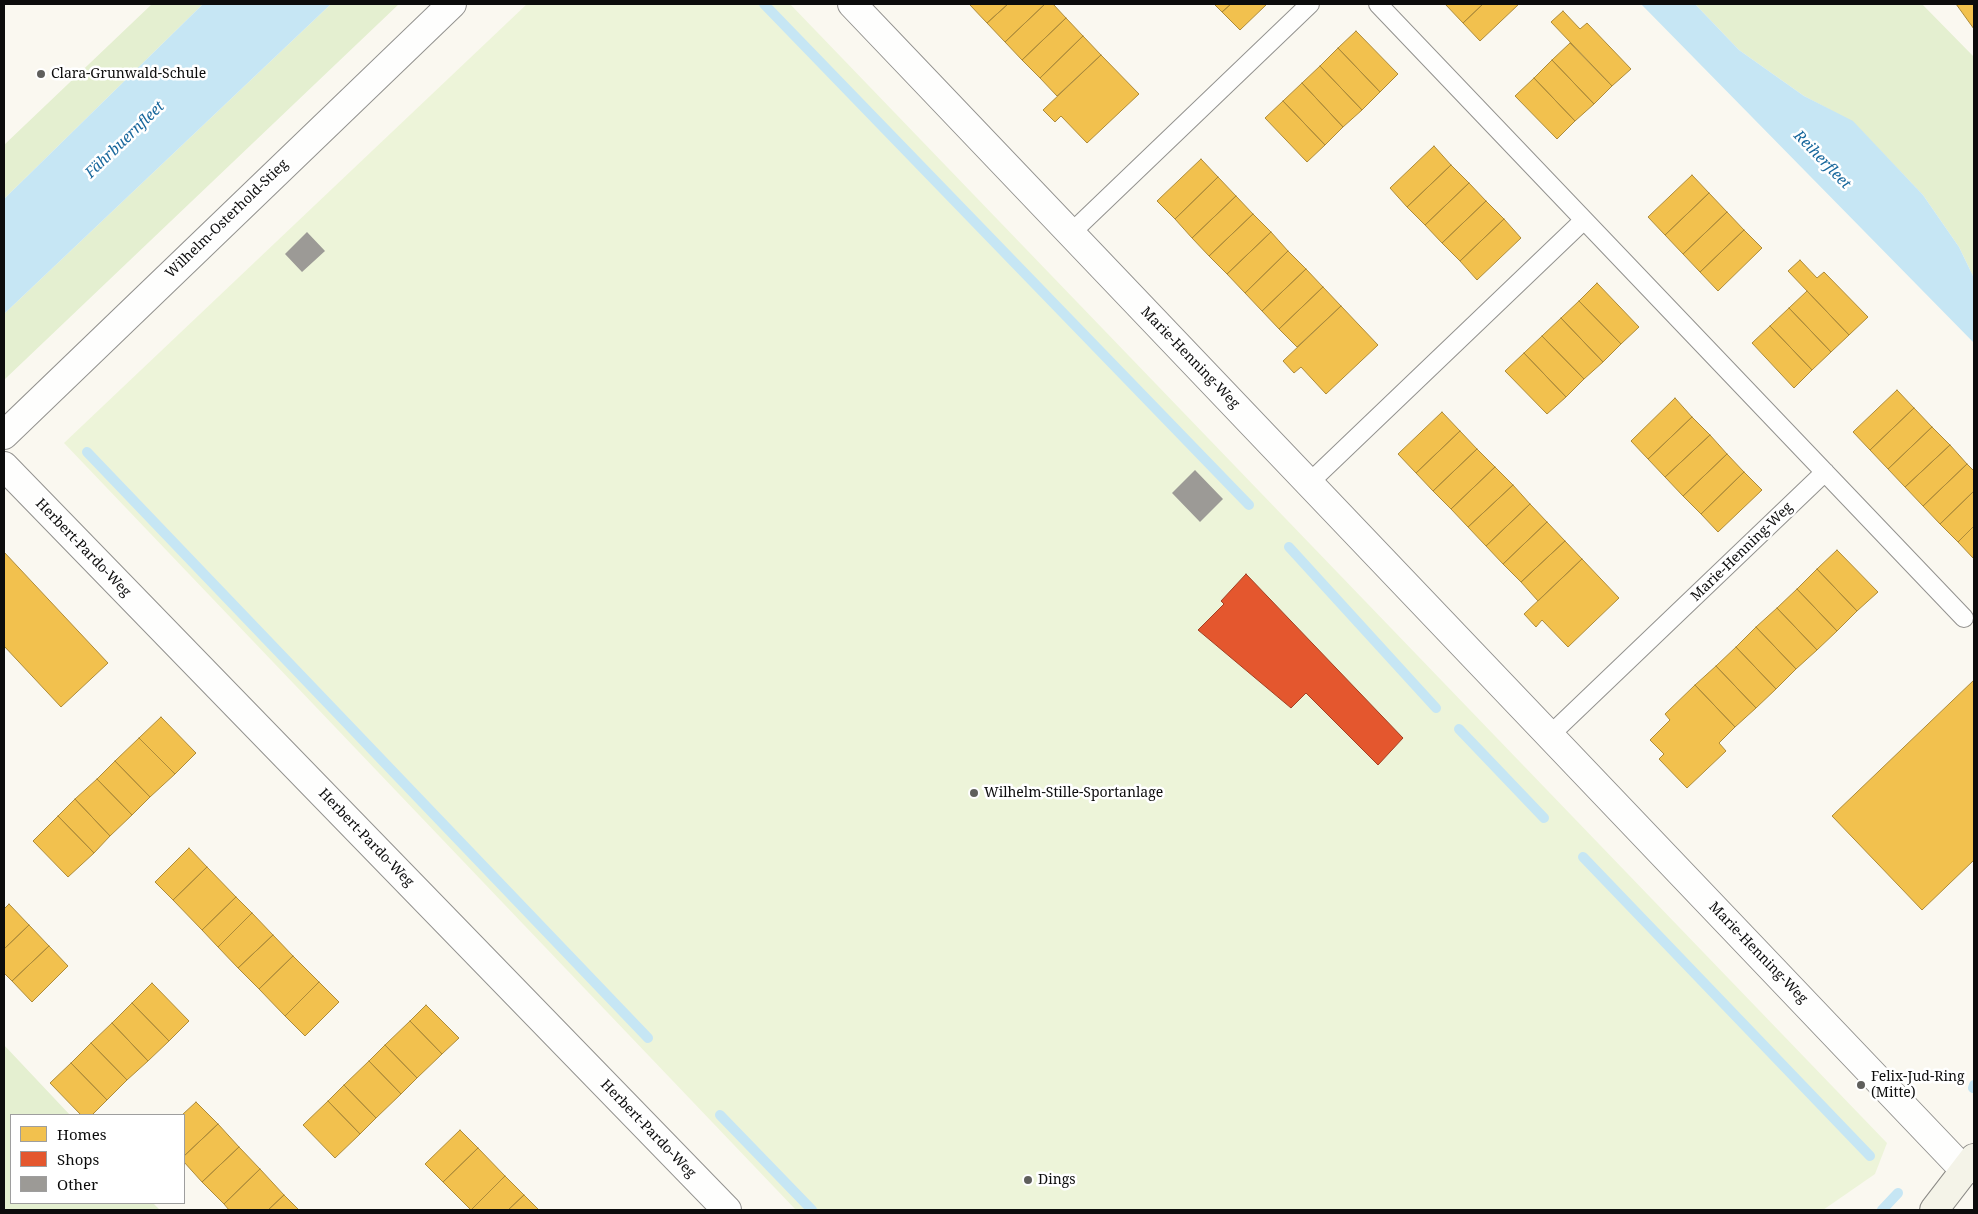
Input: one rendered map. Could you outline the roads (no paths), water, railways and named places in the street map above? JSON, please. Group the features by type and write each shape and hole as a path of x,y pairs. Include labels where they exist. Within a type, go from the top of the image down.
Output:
{"street":[{"name":"Wilhelm-Osterhold-Stieg","path":"4,435 452,4"},
{"name":"Marie-Henning-Weg","path":"852,4 1550,735 1970,1165"},
{"name":"Herbert-Pardo-Weg","path":"4,466 727,1210"},
{"path":"1934,1210 1970,1165"}],"lane":[{"path":"1070,233 1310,4"},
{"path":"1378,4 1964,618"},
{"path":"1309,483 1584,220"},
{"name":"Marie-Henning-Weg","path":"1550,735 1825,472"}],"water":[{"name":"Fährbuernfleet","path":"203,4 331,4 4,314 4,199"},
{"name":"Reiherfleet","path":"1641,4 1695,4 1739,50 1804,96 1853,121 1923,195 1959,247 1974,278 1974,343"}],"waterway":[{"path":"764,4 1249,505"},
{"path":"87,452 648,1038"},
{"path":"1289,547 1436,708"},
{"path":"1459,729 1544,818"},
{"path":"1583,857 1870,1156"},
{"path":"720,1115 812,1210"},
{"path":"1882,1210 1898,1193"}],"place":[{"name":"Clara-Grunwald-Schule","path":"41,74"},
{"name":"Wilhelm-Stille-Sportanlage","path":"974,793"},
{"name":"Felix-Jud-Ring (Mitte)","path":"1861,1085"},
{"name":"Dings","path":"1028,1180"}]}
